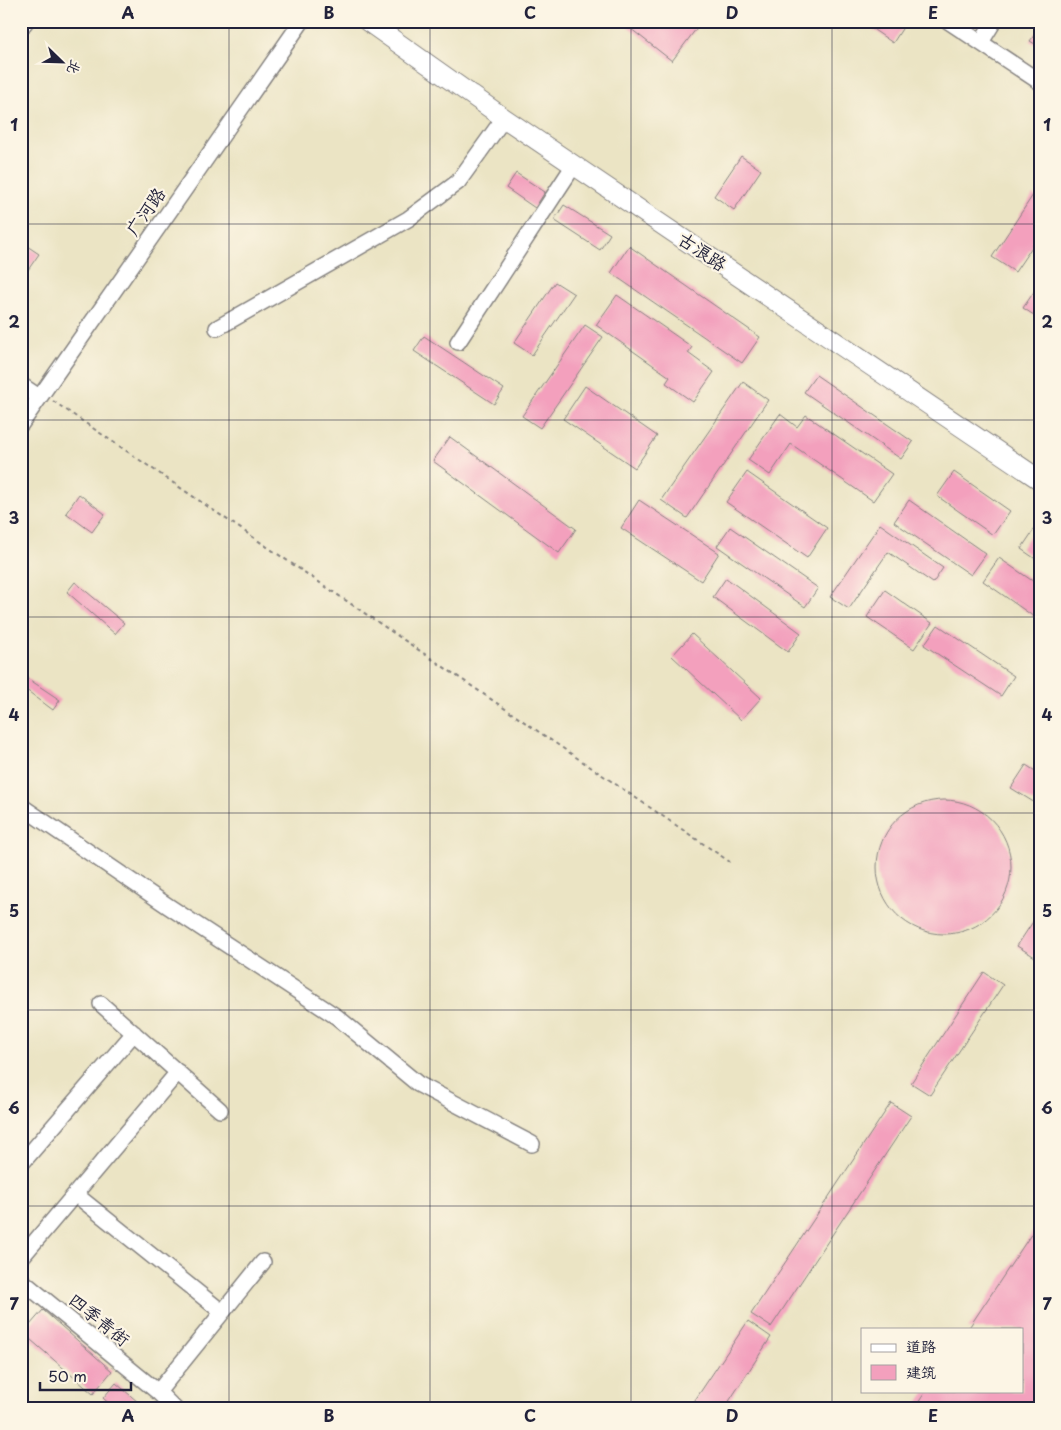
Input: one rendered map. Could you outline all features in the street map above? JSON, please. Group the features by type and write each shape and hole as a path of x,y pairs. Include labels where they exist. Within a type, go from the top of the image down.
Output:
{"main road":[{"name":"古浪路","path":"367,21 504,118 1040,480"}],"street":[{"path":"21,28 26,21"},
{"name":"广河路","path":"21,424 302,21"},
{"path":"948,21 1040,82"},
{"path":"980,42 994,21"},
{"path":"217,328 408,219 458,182 504,118"},
{"path":"458,342 574,165"},
{"path":"21,385 39,397"},
{"path":"21,806 168,906 337,1017 418,1084 532,1144"},
{"path":"100,1004 220,1110"},
{"path":"21,1164 134,1033"},
{"path":"21,1258 178,1072"},
{"path":"75,1194 222,1312"},
{"path":"158,1392 263,1262"},
{"name":"四季青街","path":"21,1280 158,1392 174,1409"}],"path":[{"path":"39,397 56,402 730,862"}],"building":[{"path":"621,21 702,21 672,61"},
{"path":"861,21 907,21 893,43"},
{"path":"1040,27 1040,47 1030,41"},
{"path":"741,156 761,170 734,210 714,196"},
{"path":"516,173 545,192 535,208 506,188"},
{"path":"1033,195 1040,200 1040,235 1015,272 992,257"},
{"path":"564,205 610,234 600,250 554,220"},
{"path":"21,242 39,254 21,280"},
{"path":"629,246 760,337 742,363 611,273"},
{"path":"555,282 574,294 532,355 514,343"},
{"path":"1040,283 1040,319 1023,308"},
{"path":"617,295 692,347 688,353 714,372 693,402 666,383 670,377 596,325"},
{"path":"585,325 603,337 540,428 522,416"},
{"path":"424,336 504,389 494,404 414,351"},
{"path":"816,375 913,442 901,459 804,392"},
{"path":"743,382 768,400 687,518 661,500"},
{"path":"585,386 657,436 635,468 563,419"},
{"path":"780,414 797,427 806,415 892,474 873,501 791,444 770,475 748,460"},
{"path":"450,437 576,529 559,553 433,461"},
{"path":"747,472 827,528 807,558 726,502"},
{"path":"954,472 1010,511 993,535 937,496"},
{"path":"79,494 105,514 92,532 66,513"},
{"path":"639,500 719,553 701,581 621,528"},
{"path":"909,500 986,554 971,575 894,522"},
{"path":"880,524 943,568 933,583 888,552 849,609 830,597"},
{"path":"730,527 818,588 805,607 717,546"},
{"path":"1035,528 1040,532 1040,562 1021,549"},
{"path":"999,558 1040,586 1040,621 983,581"},
{"path":"726,578 801,633 788,652 713,597"},
{"path":"75,582 124,623 115,634 67,592"},
{"path":"885,590 932,623 914,649 867,617"},
{"path":"938,625 1014,676 1001,696 924,645"},
{"path":"692,634 761,698 741,720 672,656"},
{"path":"21,674 60,700 53,710 21,686"},
{"path":"1026,765 1040,774 1040,806 1011,788"},
{"path":"944,800 970,805 992,819 1006,841 1011,867 1006,893 992,915 970,929 944,934 918,929 896,915 882,893 877,867 882,841 896,819 918,805"},
{"path":"1040,911 1040,950 1035,957 1017,946"},
{"path":"984,972 1003,985 930,1095 911,1083"},
{"path":"891,1103 911,1116 771,1327 751,1314"},
{"path":"1040,1221 1040,1409 914,1409 925,1392 1024,1392 1024,1328 969,1328"},
{"path":"43,1310 112,1371 93,1394 23,1333"},
{"path":"748,1321 771,1337 724,1409 689,1409"},
{"path":"116,1383 146,1409 115,1409 103,1398"}]}
